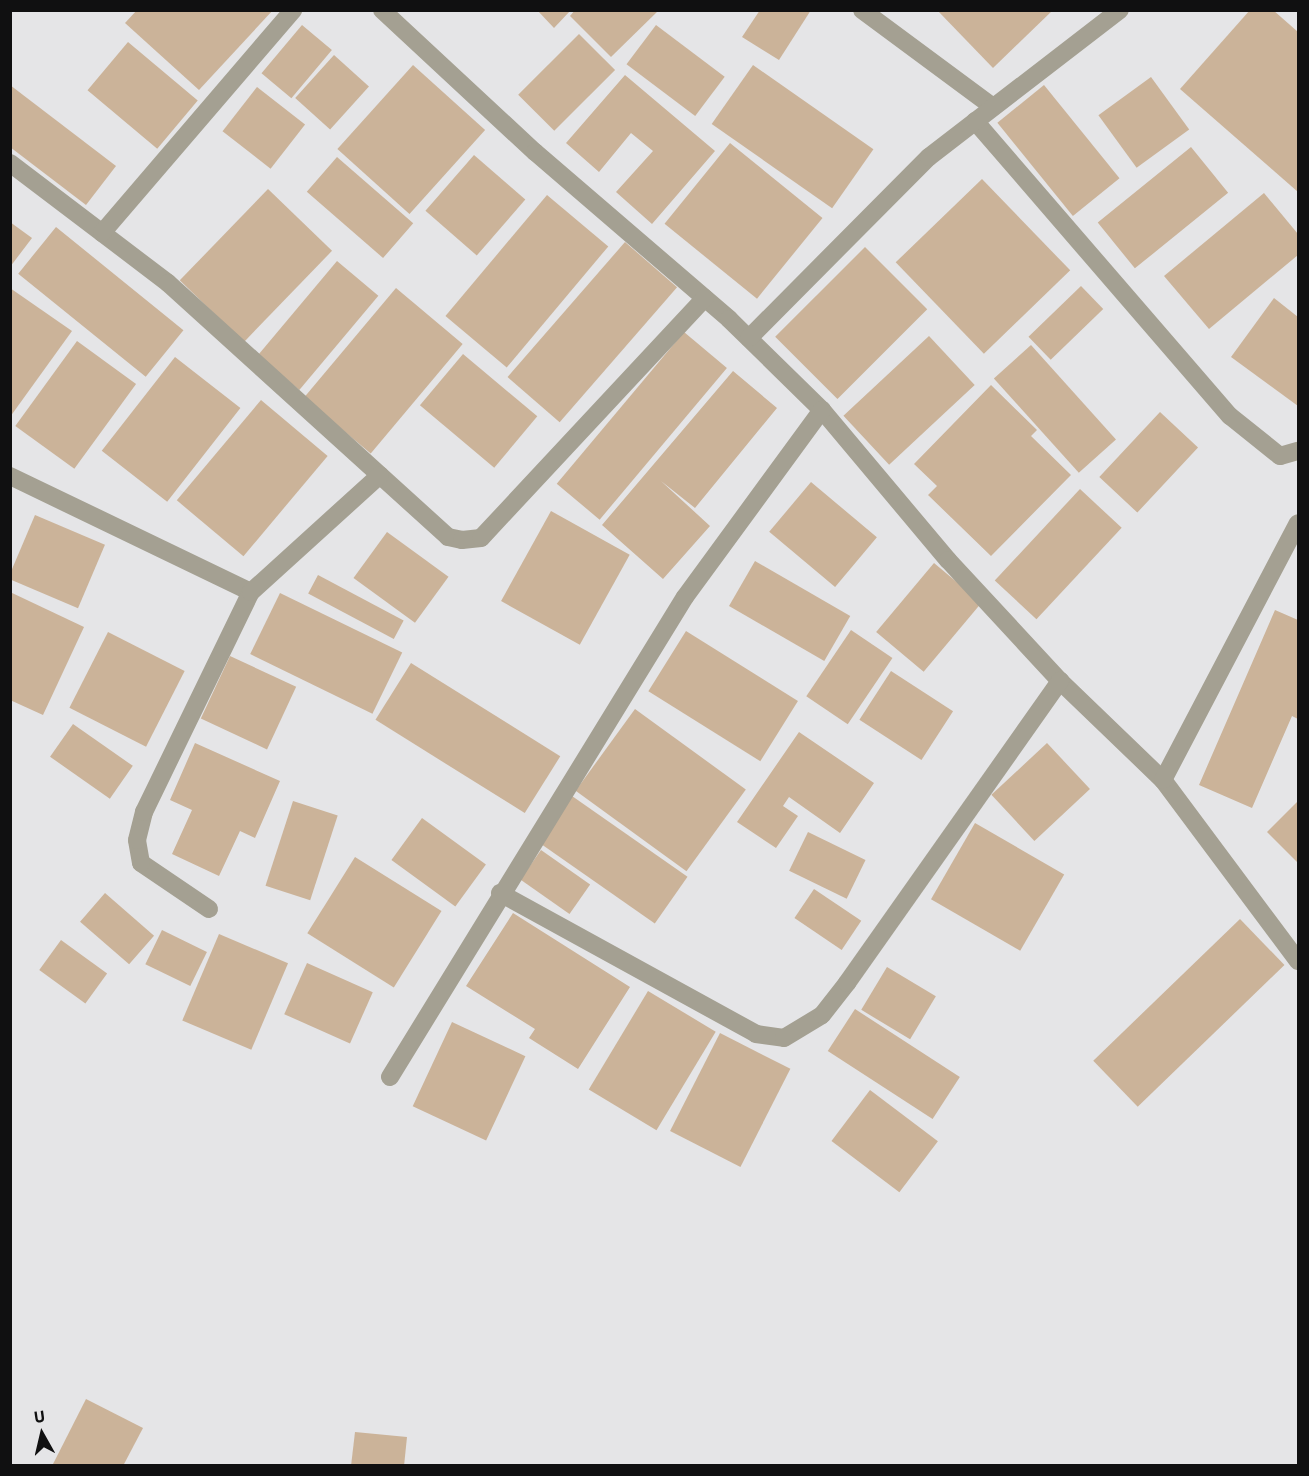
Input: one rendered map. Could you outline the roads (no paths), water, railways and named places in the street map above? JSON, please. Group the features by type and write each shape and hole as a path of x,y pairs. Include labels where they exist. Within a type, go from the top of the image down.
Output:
{"street":[{"path":"102,233 293,10"},
{"path":"382,10 535,152 705,298 822,410 1060,681 1163,780 1299,961"},
{"path":"862,10 993,107"},
{"path":"749,338 929,157 1120,10"},
{"path":"975,121 1230,416 1280,456 1299,452"},
{"path":"10,163 168,284 448,537 481,538 705,298"},
{"path":"390,1077 500,893 685,597 822,410"},
{"path":"10,476 251,592"},
{"path":"210,909 152,874 141,863 137,840 144,812 251,592 380,476"},
{"path":"1163,780 1299,523"},
{"path":"500,893 756,1034 784,1038 805,1030 841,991 1060,681"}]}
